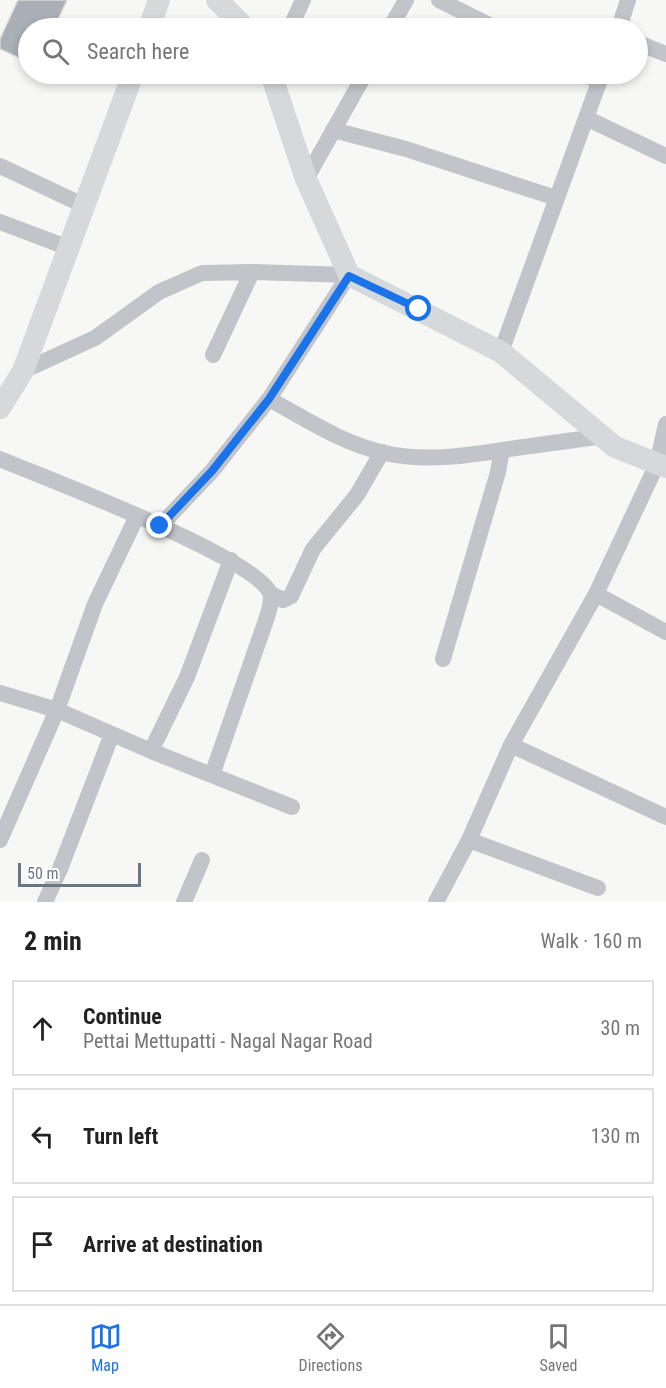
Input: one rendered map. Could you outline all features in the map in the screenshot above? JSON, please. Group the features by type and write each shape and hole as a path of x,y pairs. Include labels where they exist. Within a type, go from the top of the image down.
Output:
{"main road":[{"path":"153,18 159,0"},
{"path":"217,0 234,18"},
{"path":"9,388 69,248 129,84"},
{"path":"274,84 306,179 349,276 501,352 615,447 662,465"}],"street":[{"path":"295,18 303,0"},
{"path":"396,18 406,0"},
{"path":"439,0 475,18"},
{"path":"622,18 628,0"},
{"path":"648,47 666,54"},
{"path":"306,179 359,84"},
{"path":"501,352 598,84"},
{"path":"586,118 666,156"},
{"path":"333,130 406,149 556,198"},
{"path":"0,166 85,206"},
{"path":"0,222 69,248"},
{"path":"9,388 95,338 159,292 202,273 252,272 349,276"},
{"path":"213,355 252,272"},
{"path":"160,526 212,471 269,399 349,276"},
{"path":"269,399 338,437 382,453 429,458 602,436"},
{"path":"436,902 469,840 511,745 596,594 662,465 666,424"},
{"path":"443,658 498,472 502,450"},
{"path":"0,459 160,526 231,560 271,594 283,600 291,596 313,549 357,495 382,453"},
{"path":"0,840 57,710 95,604 137,516"},
{"path":"151,751 186,677 231,560"},
{"path":"212,775 266,620 271,594"},
{"path":"596,594 666,632"},
{"path":"0,693 57,710 151,751 292,807"},
{"path":"45,902 112,734"},
{"path":"511,745 666,818"},
{"path":"469,840 598,888"},
{"path":"184,902 202,860"}],"building":[{"path":"18,0 67,0 59,18 18,18 18,57 0,49 0,39"}],"route":[{"path":"160,526 212,471 269,399 349,276 419,309"}]}
